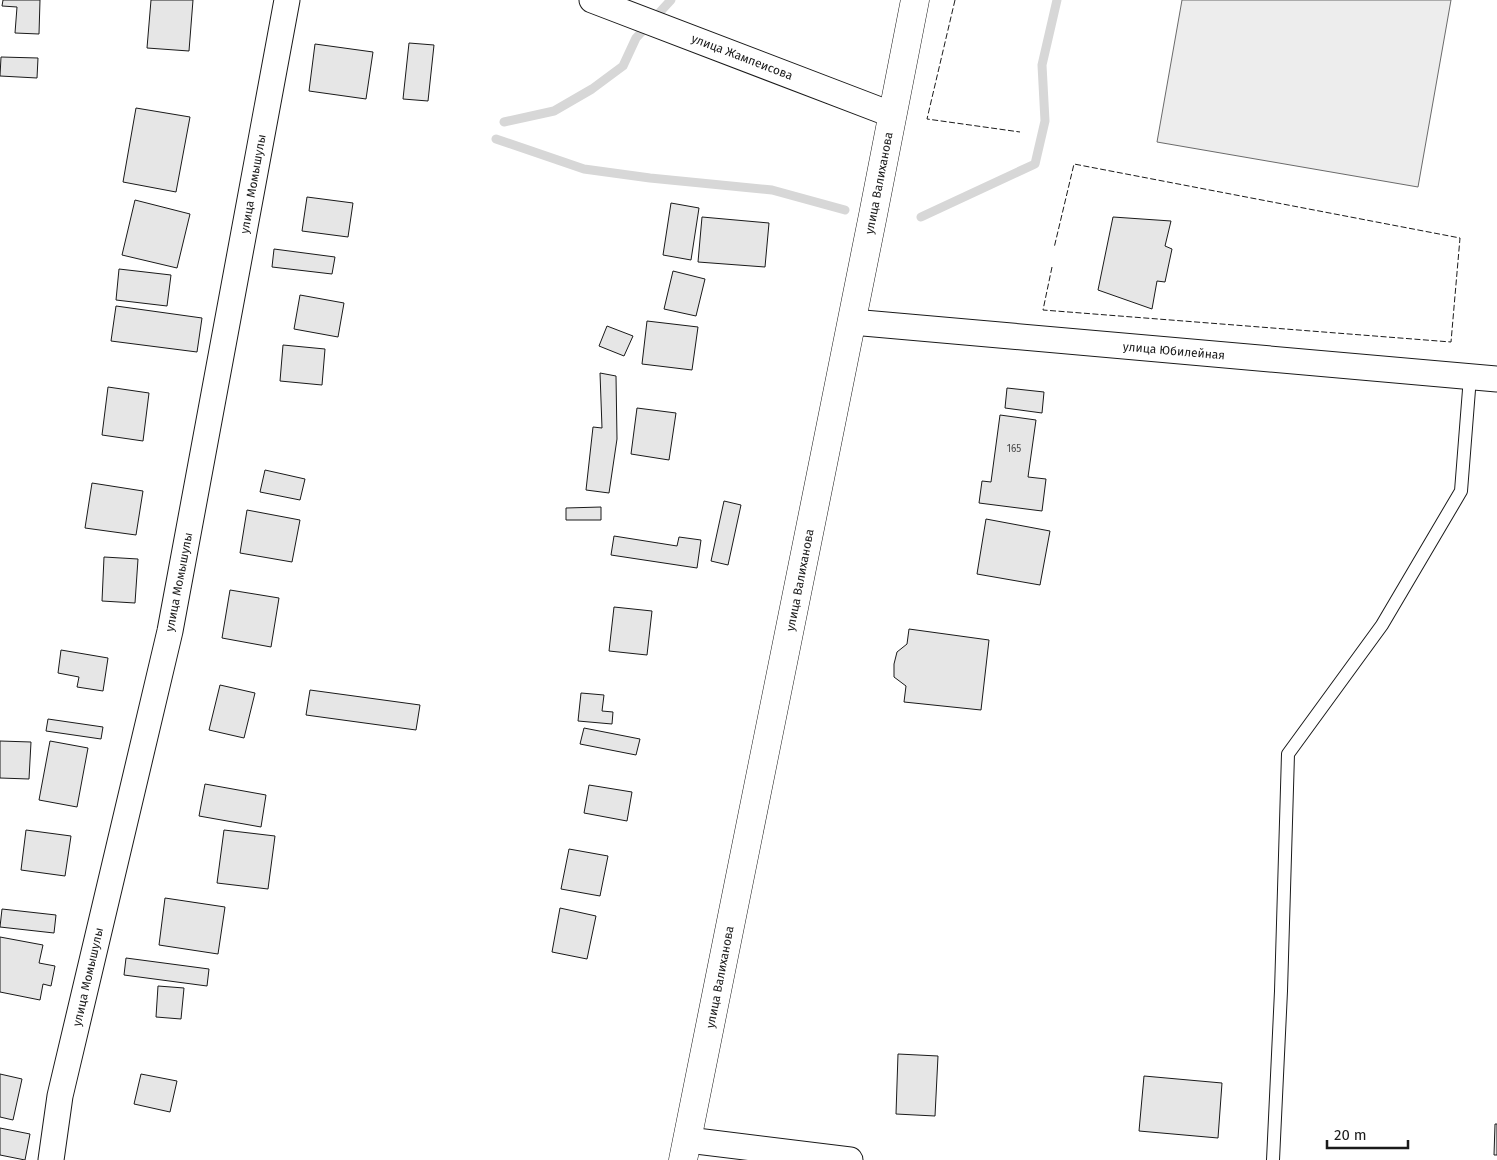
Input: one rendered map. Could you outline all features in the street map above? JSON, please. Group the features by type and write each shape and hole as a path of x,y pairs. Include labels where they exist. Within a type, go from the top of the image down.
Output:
{"main road":[{"name":"улица Валиханова","path":"685,1150 915,0"}],"street":[{"name":"улица Момышулы","path":"51,1160 60,1096 170,631 287,0"},
{"name":"улица Жампеисова","path":"592,0 893,115"},
{"name":"улица Юбилейная","path":"852,322 1497,379"},
{"path":"685,1150 850,1160"}],"lane":[{"path":"1273,1160 1282,991 1288,754 1382,625 1461,491 1470,377"}],"shaded area":[{"path":"1182,0 1451,0 1418,187 1157,142"}],"building":[{"path":"3,0 40,0 39,34 15,33 17,7 2,6"},
{"path":"151,0 193,0 189,51 147,48"},
{"path":"409,43 434,45 428,101 403,99"},
{"path":"315,44 373,52 366,99 309,91"},
{"path":"1,57 38,58 37,78 0,76"},
{"path":"136,108 190,117 176,192 123,182"},
{"path":"307,197 353,203 348,237 302,231"},
{"path":"135,200 190,214 177,268 122,255"},
{"path":"671,203 699,208 691,260 663,255"},
{"path":"702,217 769,223 765,267 698,262"},
{"path":"1113,217 1171,221 1165,246 1172,249 1165,282 1157,281 1152,309 1098,290"},
{"path":"274,249 335,257 332,274 272,267"},
{"path":"119,269 171,275 167,306 116,300"},
{"path":"673,271 705,279 696,316 664,309"},
{"path":"300,295 344,303 338,337 294,329"},
{"path":"116,306 202,318 197,352 111,341"},
{"path":"647,321 698,327 692,370 642,364"},
{"path":"607,326 633,336 624,356 599,346"},
{"path":"283,345 325,349 322,385 280,381"},
{"path":"600,373 616,376 617,439 609,493 586,490 593,427 602,428"},
{"path":"108,387 149,393 143,441 102,435"},
{"path":"1007,388 1044,392 1042,413 1005,408"},
{"path":"637,408 676,413 669,460 631,454"},
{"path":"1000,415 1036,420 1028,477 1046,479 1042,511 979,503 982,481 991,482"},
{"path":"265,470 305,479 300,500 260,492"},
{"path":"92,483 143,491 136,535 85,528"},
{"path":"724,501 741,505 728,565 711,561"},
{"path":"601,507 601,520 566,520 566,508"},
{"path":"247,510 300,520 292,562 240,553"},
{"path":"986,519 1050,531 1040,585 977,574"},
{"path":"614,536 677,546 679,537 701,540 697,568 611,555"},
{"path":"104,557 138,559 135,603 102,601"},
{"path":"230,590 279,598 271,647 222,638"},
{"path":"614,607 652,611 647,655 609,651"},
{"path":"909,629 989,640 981,710 904,702 906,686 894,677 894,664 897,652 907,644"},
{"path":"61,650 108,658 103,691 77,687 79,677 58,673"},
{"path":"220,685 255,693 244,738 209,730"},
{"path":"310,690 420,705 416,730 306,715"},
{"path":"581,693 604,695 602,711 613,712 612,724 578,721"},
{"path":"48,719 103,727 101,739 46,731"},
{"path":"584,728 640,739 636,755 580,744"},
{"path":"0,741 31,742 29,779 0,778"},
{"path":"50,741 88,748 77,807 39,800"},
{"path":"205,784 266,795 261,827 199,816"},
{"path":"589,785 632,792 627,821 584,813"},
{"path":"26,830 71,836 65,876 21,870"},
{"path":"224,830 275,836 268,889 217,883"},
{"path":"569,849 608,856 600,896 561,889"},
{"path":"165,898 225,907 218,954 159,945"},
{"path":"560,908 596,916 587,959 552,952"},
{"path":"2,909 56,915 54,933 0,927"},
{"path":"0,937 43,945 39,963 55,966 51,986 43,984 40,1000 0,992"},
{"path":"126,958 209,969 207,986 124,975"},
{"path":"158,986 184,988 181,1019 156,1017"},
{"path":"898,1054 938,1056 935,1116 896,1114"},
{"path":"0,1074 22,1079 13,1120 0,1117"},
{"path":"141,1074 177,1081 170,1112 134,1104"},
{"path":"1144,1076 1222,1083 1218,1138 1139,1131"},
{"path":"1495,1124 1497,1124 1497,1155 1494,1155"},
{"path":"0,1128 30,1134 25,1160 0,1155"}],"waterway":[{"path":"504,122 554,111 592,89 623,66 636,38 671,0"},
{"path":"921,217 1035,164 1045,121 1042,65 1057,0"},
{"path":"496,139 584,169 650,178 772,190 845,210"}],"fence":[{"path":"955,0 927,119 1020,132"},
{"path":"1052,267 1043,310 1451,342 1460,238 1074,164 1054,248"}]}
